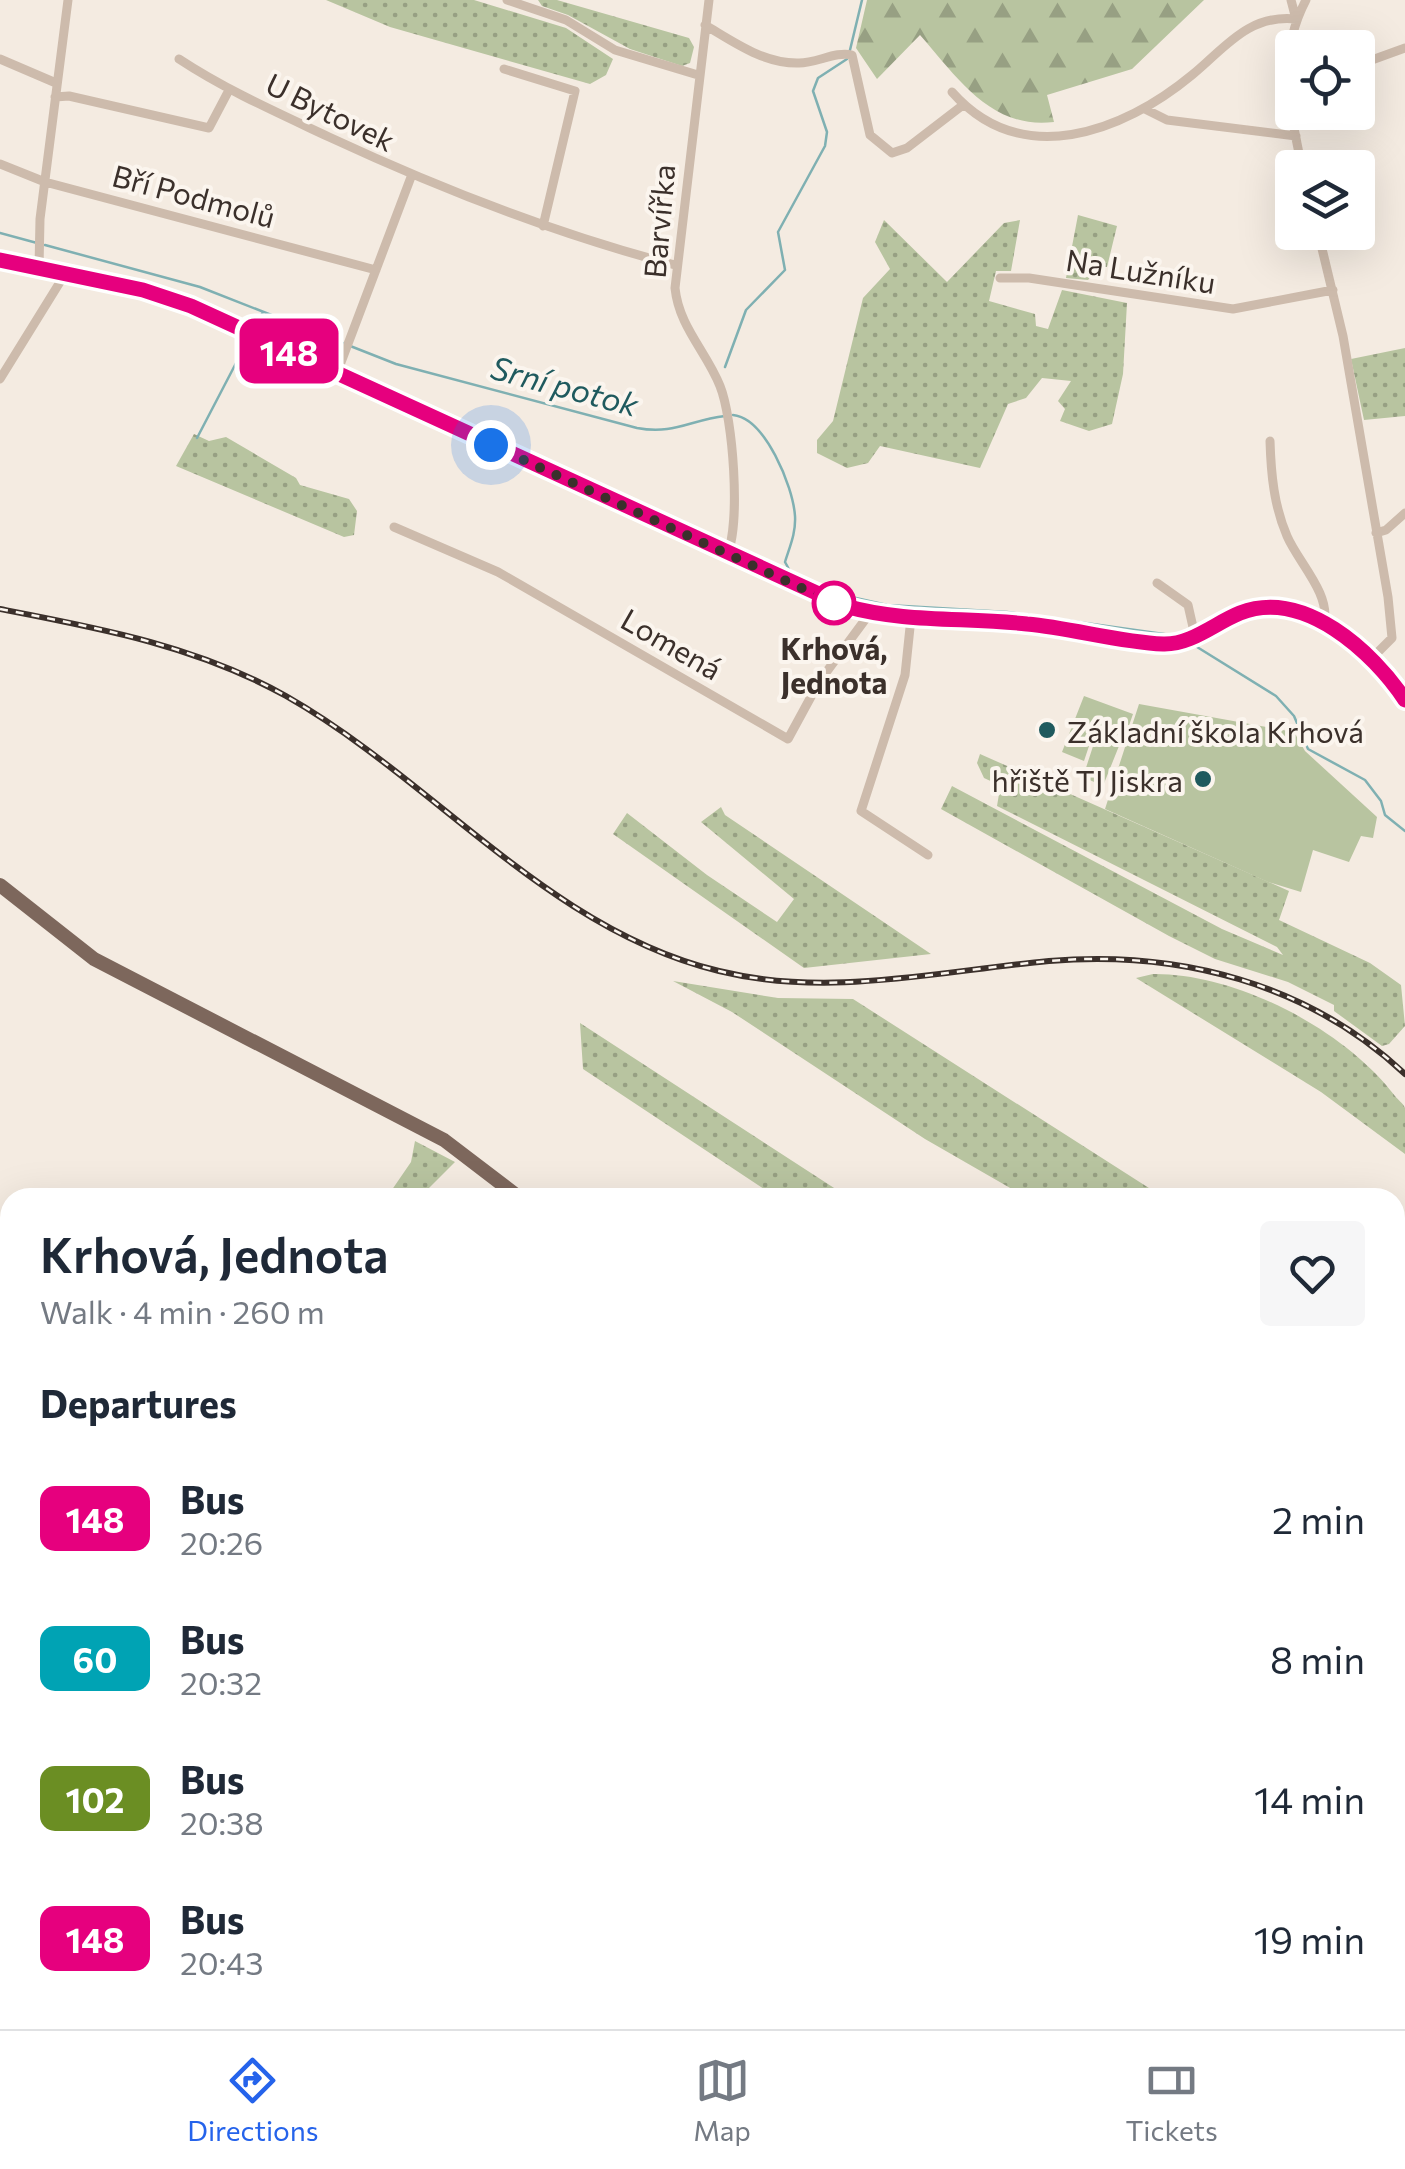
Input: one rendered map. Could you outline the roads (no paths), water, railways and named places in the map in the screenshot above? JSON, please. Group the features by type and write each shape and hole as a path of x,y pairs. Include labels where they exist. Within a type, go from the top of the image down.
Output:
{"main road":[{"path":"0,885 94,959 420,1127 469,1156 508,1188"}],"street":[{"path":"39,268 45,182 68,0"},
{"path":"508,0 532,4 616,50 698,75"},
{"name":"Barvířka","path":"709,0 675,265 676,305 720,386 727,413 733,530 727,555"},
{"path":"1291,0 1296,19"},
{"path":"1293,30 1306,0"},
{"path":"952,92 963,105 1011,135 1038,138 1087,130 1145,110 1243,29 1267,18 1296,19"},
{"path":"705,25 770,59 800,64 852,55 870,135 892,153 916,142 963,105"},
{"path":"1375,59 1405,48"},
{"path":"0,59 56,83"},
{"name":"U Bytovek","path":"179,59 229,90 411,177 543,226 675,265"},
{"path":"504,69 575,91 543,226"},
{"name":"U Bytovek","path":"55,97 69,96 209,128 229,90"},
{"path":"1145,110 1167,120 1296,136"},
{"path":"1295,130 1299,150"},
{"name":"Bří Podmolů","path":"0,164 45,182 376,270"},
{"path":"337,373 411,177"},
{"path":"1323,250 1333,290 1392,634 1389,644 1371,659"},
{"path":"0,260 177,301 816,596 870,613 1015,622 1176,643 1254,609 1324,623 1371,659 1405,700"},
{"path":"0,379 64,274"},
{"name":"Na Lužníku","path":"1000,278 1029,278 1233,309 1333,290"},
{"path":"1270,442 1277,506 1287,537 1326,608 1324,623"},
{"path":"1376,533 1386,530 1405,513"},
{"name":"Lomená","path":"394,527 498,572 788,738 818,682 870,613"},
{"path":"1157,583 1188,605 1193,637"},
{"path":"910,618 905,675 861,811 928,854"}],"waterway":[{"path":"850,50 862,0"},
{"path":"725,367 746,310 785,270 778,232 825,146 827,132 813,91 818,78 847,59"},
{"name":"Srní potok","path":"0,233 37,243"},
{"name":"Srní potok","path":"45,245 200,287 396,364 637,428 672,428 725,416"},
{"path":"254,328 263,312"},
{"path":"197,438 247,342"},
{"name":"Srní potok","path":"733,415 745,419 766,440 789,488 795,522 785,562 791,573 838,594 887,605 1007,612 1178,636"},
{"name":"Srní potok","path":"1189,642 1276,696 1294,716 1308,749 1365,780 1381,801 1385,815 1405,831"}],"railway":[{"path":"0,609 147,641 218,664 286,696 340,730 546,888 600,923 658,951 719,971 802,982 884,980 1098,959 1193,968 1284,995 1327,1016 1405,1074"}],"place":[{"name":"Krhová, Jednota","path":"834,603"},
{"name":"Základní škola Krhová","path":"1047,730"},
{"name":"hřiště TJ Jiskra","path":"1203,779"}]}
